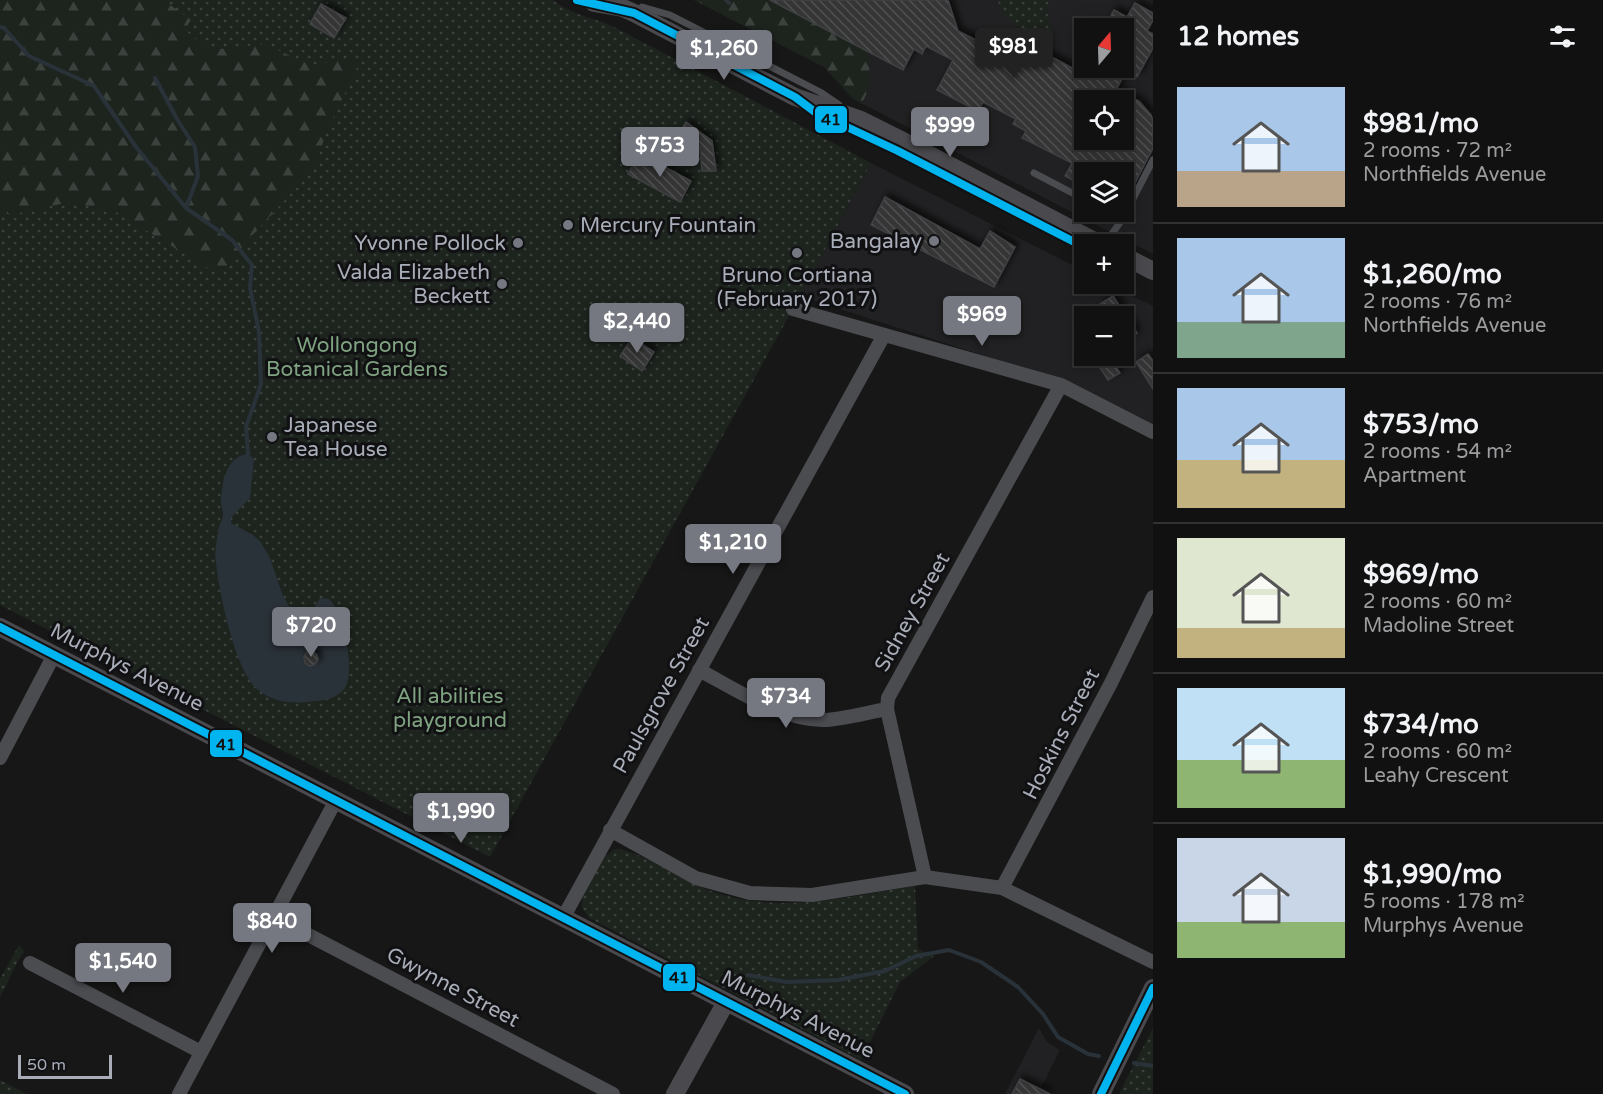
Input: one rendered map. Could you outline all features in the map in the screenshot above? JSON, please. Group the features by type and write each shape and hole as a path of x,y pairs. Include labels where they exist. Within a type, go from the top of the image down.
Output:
{"street":[{"path":"591,1 623,8 795,97 861,120 1081,234"},
{"path":"638,4 669,32"},
{"path":"795,97 815,112 898,151 1074,242"},
{"path":"1134,261 1153,271"},
{"path":"1134,272 1153,282"},
{"path":"793,309 1060,385 1153,432"},
{"name":"Paulsgrove Street","path":"562,918 884,335"},
{"name":"Sidney Street","path":"887,709 888,699 1060,385"},
{"name":"Hoskins Street","path":"1002,888 1101,703 1153,597"},
{"name":"Murphys Avenue","path":"0,627 905,1094"},
{"path":"0,758 54,656"},
{"path":"699,670 767,706 794,715 824,720 887,709 925,877"},
{"path":"180,1094 336,800"},
{"path":"610,830 696,878 750,893 812,895 925,877 1002,888 1153,962"},
{"name":"Gwynne Street","path":"274,917 613,1094"},
{"path":"30,963 201,1052"},
{"path":"1101,1094 1153,988"},
{"path":"675,1094 726,1002"}],"lane":[{"path":"638,4 670,15 820,92 861,120"},
{"path":"1134,197 1153,160"},
{"path":"1034,173 1074,194"}],"shaded area":[{"path":"694,0 1153,0 1153,254 1134,244 1134,234 1114,234 1091,222 1134,222 1134,162 1074,162 1074,213 853,99 824,67"},
{"path":"871,163 1074,266 1074,294 1129,294 1153,306 1153,426 1059,380 800,296"},
{"path":"248,454 254,459 250,498 231,518 231,523 260,541 270,558 283,596 304,630 311,628 315,606 320,598 329,599 334,606 347,643 349,670 348,681 344,689 332,698 293,702 280,701 267,696 248,678 235,648 215,559 219,527 223,516 221,501 224,478 235,460"},
{"path":"1039,1028 1047,1042 1060,1050 1038,1094 1005,1094"}],"green space":[{"name":"Wollongong Botanical Gardens","path":"0,0 553,0 577,14 616,28 871,163 490,857 0,605"},
{"path":"0,0 163,0 190,19 186,31 210,50 265,44 316,68 333,59 360,62 325,135 316,167 245,243 221,276 116,212 69,202 11,215 0,212"},
{"path":"694,0 771,0 867,48 871,83 862,104 853,99 824,67"},
{"path":"997,0 1050,0 1046,8 1052,31 1044,37 1027,30 1024,33 1006,16"},
{"path":"615,849 649,860 711,891 763,902 813,902 915,886 918,949 934,956 900,982 861,1060 589,918 582,908 582,895 601,859"},
{"path":"19,945 25,952 21,955 0,997 0,979"},
{"path":"1153,1028 1153,1094 1119,1094"},
{"path":"0,1080 27,1094 0,1094"}],"building":[{"path":"770,0 948,0 958,31 1005,55 1011,44 1033,56 1037,49 1074,68 1074,78 1122,78 1116,90 1074,90 1074,150 1134,150 1134,99 1151,115 1153,148 1134,185 1134,162 1074,162 1074,181 1065,176 1072,163 1022,138 1026,131 1013,124 1016,119 983,102 978,111 937,90 953,60 926,46 922,54 914,49 903,70"},
{"path":"1135,3 1153,13 1153,20 1147,31 1153,34 1153,48 1137,77 1134,75 1134,18 1110,18 1114,10 1127,17"},
{"path":"321,4 346,18 334,38 310,24"},
{"path":"686,122 712,141 716,171 702,171 700,147 679,133"},
{"path":"639,153 691,181 680,202 628,174"},
{"name":"Bangalay","path":"885,197 980,249 990,231 1015,247 994,287 871,225"},
{"path":"1113,296 1119,306 1101,306 1100,304"},
{"path":"632,338 654,352 642,371 620,356"},
{"path":"1148,354 1153,361 1153,389 1136,362"},
{"path":"1099,366 1115,366 1120,373 1108,380"},
{"path":"309,648 317,655 318,660 314,665 309,666 305,663 304,657"},
{"path":"1020,1079 1050,1094 1012,1094"}],"waterway":[{"path":"726,0 729,3"},
{"path":"0,27 4,28 29,56 94,86 136,147 186,208 232,240 252,265 250,288 259,332 261,384 246,427 248,454"},
{"path":"155,78 195,147 198,176 186,208"},
{"path":"748,975 786,982 838,980 885,971 916,956 949,950 981,962 1018,987 1043,1014 1058,1037 1088,1054 1099,1056"},
{"path":"1134,1063 1153,1066"}],"transit line":[{"name":"41","path":"577,0 634,13 795,97 815,112 898,151 1074,242"},
{"name":"41","path":"0,627 905,1094"},
{"name":"41","path":"1101,1094 1153,988"}],"place":[{"name":"Mercury Fountain","path":"568,225"},
{"name":"Bangalay","path":"934,241"},
{"name":"Yvonne Pollock","path":"518,243"},
{"name":"Bruno Cortiana (February 2017)","path":"797,253"},
{"name":"Valda Elizabeth Beckett","path":"502,284"},
{"name":"Japanese Tea House","path":"272,437"}],"park label":[{"name":"All abilities playground","path":"450,708"}]}
